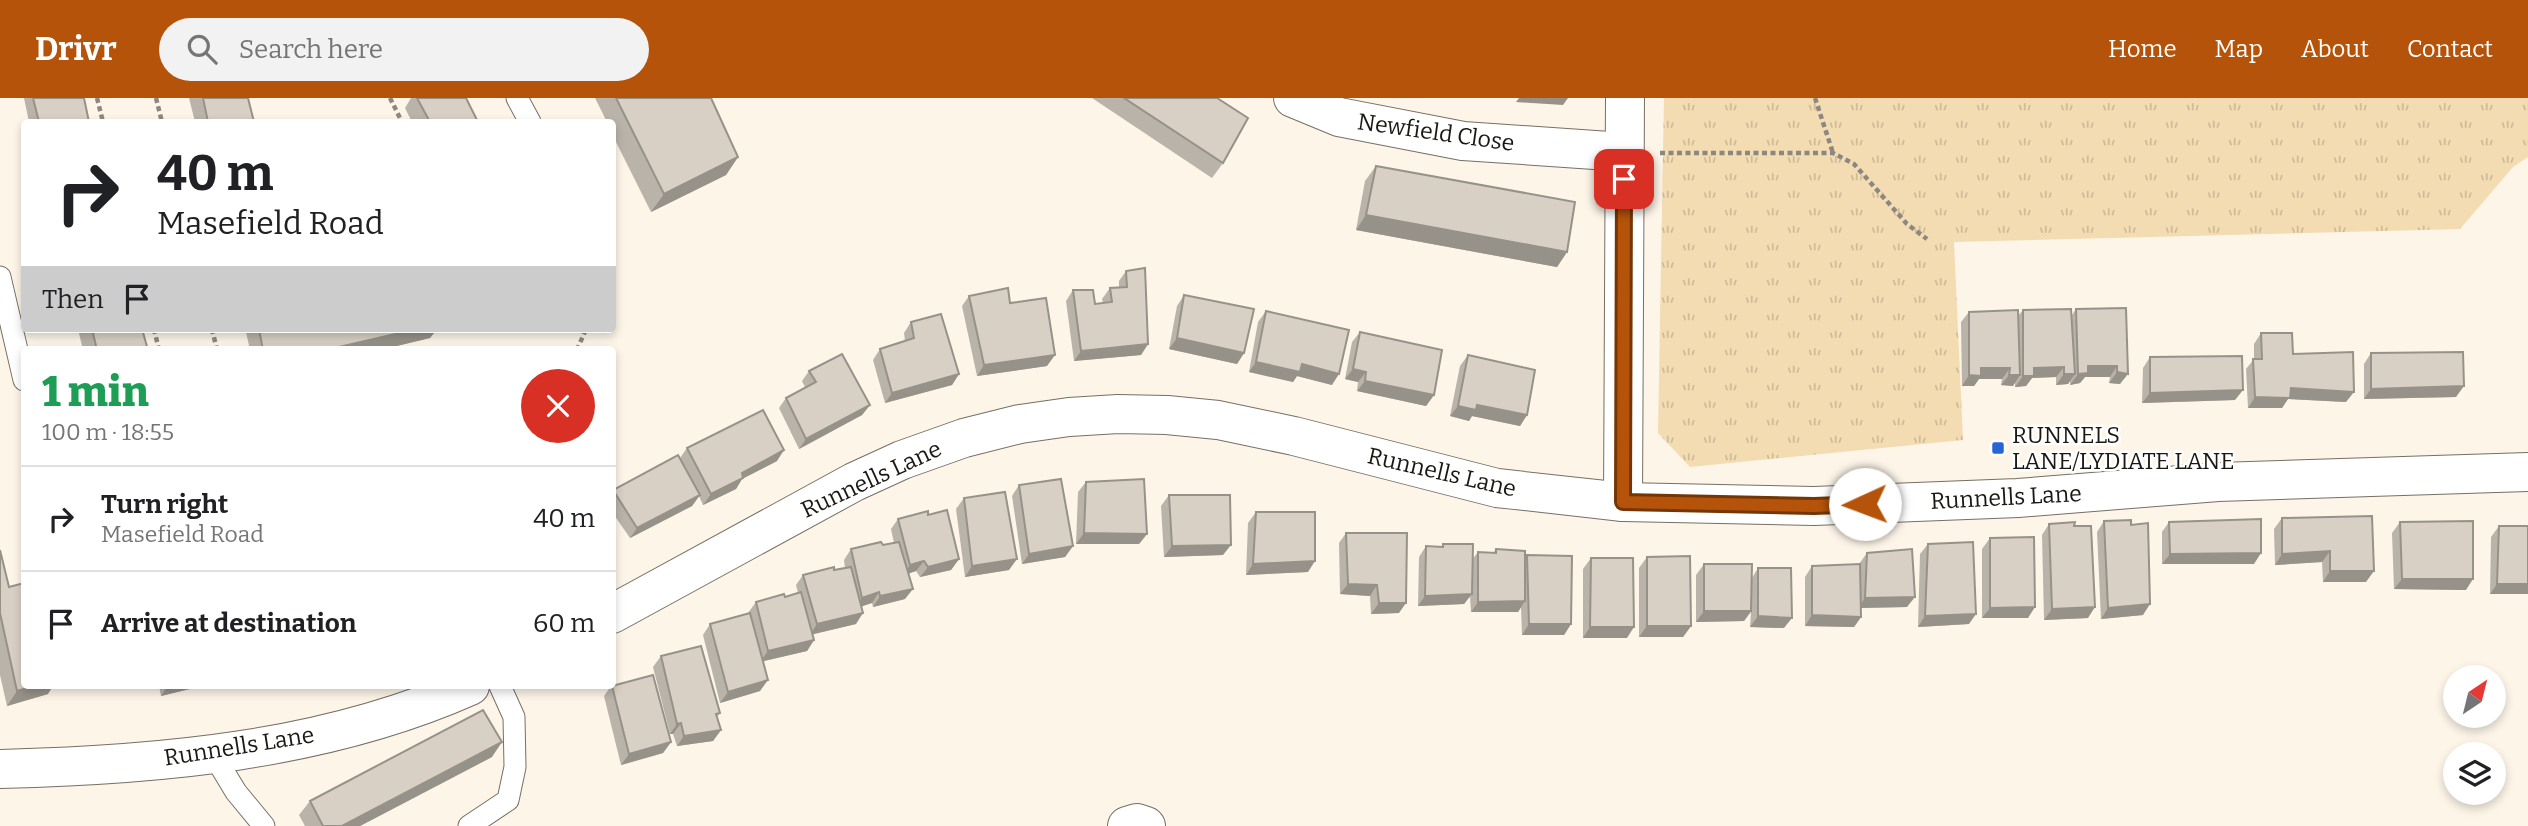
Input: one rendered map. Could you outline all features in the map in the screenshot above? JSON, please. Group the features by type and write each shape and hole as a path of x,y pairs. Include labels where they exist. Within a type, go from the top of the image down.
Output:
{"street":[{"name":"Newfield Close","path":"1293,98 1339,117 1463,141 1637,153"},
{"path":"1623,502 1637,153 1625,98"},
{"name":"Runnells Lane","path":"616,612 854,482 902,460 964,438 1020,424 1069,417 1118,414 1218,420 1294,436 1497,488 1623,502 1814,506 2018,498 2218,482 2528,471"},
{"name":"Runnells Lane","path":"0,769 94,767 272,745 390,715 462,689"},
{"path":"1127,826 1137,823 1146,826"}],"lane":[{"path":"517,98 528,119"},
{"path":"0,277 21,367"},
{"path":"469,826 508,800 511,789 515,767 514,717 501,689"},
{"path":"213,754 236,792 264,826"}],"path":[{"path":"97,98 102,119"},
{"path":"156,98 161,119"},
{"path":"390,98 400,119"},
{"path":"1815,98 1833,153"},
{"path":"1637,153 1833,153 1854,164 1907,224 1927,239"}],"green space":[{"path":"1664,98 2528,98 2528,157 2513,167 2460,229 1954,242 1963,440 1690,467 1658,433"}],"building":[{"path":"33,98 84,98 88,119 38,119"},
{"path":"203,98 248,98 253,119 207,119"},
{"path":"417,98 466,98 476,119 428,119"},
{"path":"616,98 711,98 738,157 664,194"},
{"path":"1124,98 1217,98 1248,118 1223,163"},
{"path":"1376,166 1575,202 1567,252 1366,215"},
{"path":"1145,268 1148,344 1081,351 1073,290 1093,290 1095,304 1112,302 1110,288 1127,287 1126,271"},
{"path":"1008,288 1010,303 1046,298 1055,355 984,365 969,296"},
{"path":"1184,295 1254,309 1244,353 1177,338"},
{"path":"2126,308 2128,374 2117,372 2117,366 2088,366 2088,373 2078,374 2076,309"},
{"path":"2071,309 2075,374 2064,374 2064,367 2034,368 2034,376 2023,376 2023,310"},
{"path":"2018,310 2020,375 2009,375 2010,368 1981,368 1981,376 1969,375 1969,312"},
{"path":"1266,311 1349,330 1339,374 1302,364 1300,372 1256,362"},
{"path":"941,314 959,374 892,393 880,349 914,338 911,322"},
{"path":"1360,332 1442,350 1434,395 1365,381 1366,372 1353,369"},
{"path":"93,333 143,333 147,346 96,346"},
{"path":"260,333 400,333 343,346 262,346"},
{"path":"2261,333 2292,333 2293,354 2353,352 2354,392 2291,388 2290,398 2255,397 2253,359 2262,359"},
{"path":"2463,352 2464,386 2371,389 2371,353"},
{"path":"842,354 870,405 806,439 786,398 816,382 809,371"},
{"path":"1468,355 1535,370 1527,415 1477,405 1476,410 1458,406"},
{"path":"2242,356 2243,390 2150,393 2150,357"},
{"path":"763,410 784,450 742,473 743,478 711,494 687,448"},
{"path":"678,455 700,495 637,528 616,495 616,488"},
{"path":"1061,479 1073,546 1029,554 1019,485"},
{"path":"1144,479 1147,534 1084,533 1086,482"},
{"path":"1005,492 1017,559 972,566 964,498"},
{"path":"1169,495 1230,495 1231,545 1172,546"},
{"path":"947,510 959,559 928,567 924,561 910,565 898,519 928,511 928,515"},
{"path":"1256,512 1315,512 1315,561 1253,564"},
{"path":"2372,516 2374,571 2330,571 2330,551 2282,554 2282,518"},
{"path":"2261,519 2261,553 2170,554 2169,522"},
{"path":"2131,520 2131,525 2148,523 2150,604 2108,608 2104,521"},
{"path":"2473,521 2473,579 2402,579 2400,522"},
{"path":"2075,522 2074,526 2091,526 2095,607 2052,609 2049,524"},
{"path":"2499,526 2528,526 2528,584 2497,584"},
{"path":"1346,533 1407,533 1406,603 1379,603 1377,585 1348,584"},
{"path":"2034,537 2035,607 1990,608 1990,538"},
{"path":"881,542 883,545 899,542 913,589 880,596 879,592 862,598 851,549"},
{"path":"1973,542 1976,614 1925,616 1928,544"},
{"path":"1443,544 1473,544 1472,594 1425,596 1426,546 1443,547"},
{"path":"1496,549 1525,551 1525,601 1478,602 1478,552 1496,553"},
{"path":"1912,549 1915,597 1865,598 1867,553"},
{"path":"0,550 9,587 21,584 21,689 24,689 17,691 0,613"},
{"path":"1527,555 1572,556 1571,624 1529,624"},
{"path":"1690,556 1691,626 1647,626 1647,557"},
{"path":"1591,558 1633,558 1634,627 1590,627"},
{"path":"1704,564 1752,564 1751,611 1704,611"},
{"path":"1860,564 1861,617 1812,615 1812,566"},
{"path":"834,567 834,570 851,567 863,613 817,624 803,575"},
{"path":"1758,568 1791,568 1792,618 1758,616"},
{"path":"801,592 814,640 768,651 756,602"},
{"path":"750,613 768,680 728,692 710,624"},
{"path":"701,646 720,713 716,714 721,730 684,736 681,723 677,724 661,656"},
{"path":"653,675 671,742 629,754 613,689 616,689 616,685"},
{"path":"483,710 502,742 342,826 323,826 310,801"}],"place":[{"name":"RUNNELS LANE/LYDIATE LANE","path":"1998,448"}],"route":[{"path":"1624,179 1623,502 1814,506 1865,504"}]}
